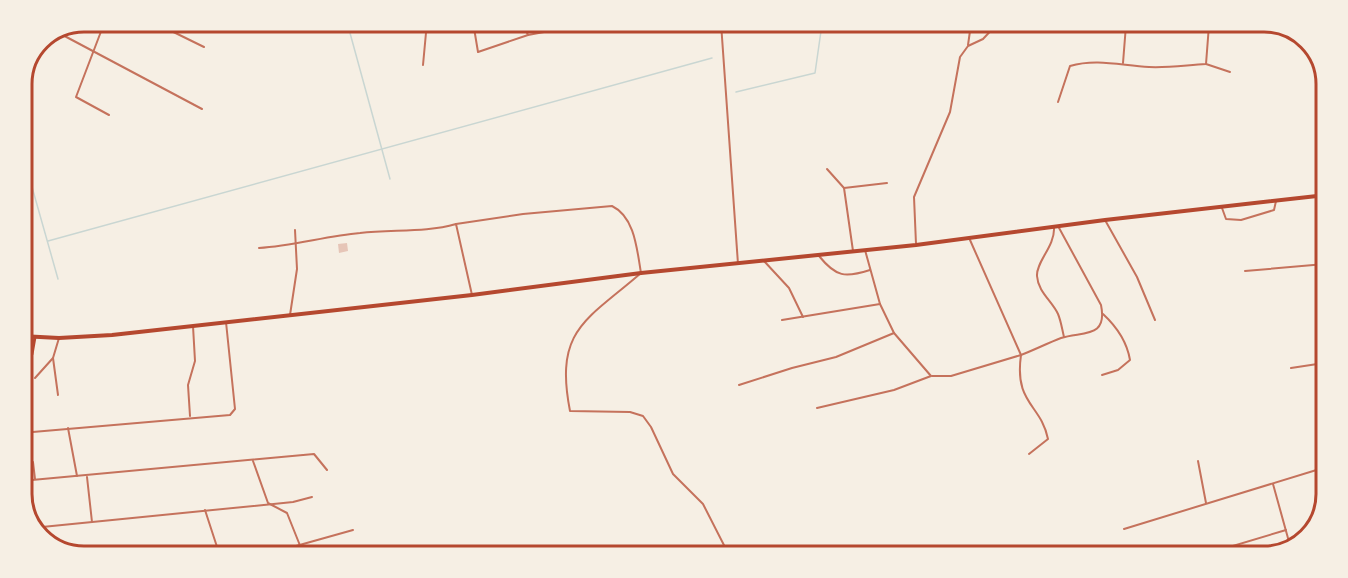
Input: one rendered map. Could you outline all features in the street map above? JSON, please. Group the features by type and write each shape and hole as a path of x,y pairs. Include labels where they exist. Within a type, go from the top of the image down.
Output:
{"highway":[{"path":"32,337 59,338 193,326 472,295 641,273 916,245 1105,220 1316,196"}],"main road":[{"path":"32,354 35,337"}],"street":[{"path":"100,32 76,97 109,115"},
{"path":"175,32 204,47"},
{"path":"423,65 426,32"},
{"path":"475,32 478,52 544,32"},
{"path":"722,32 738,264"},
{"path":"916,245 914,196 950,112 960,57 968,46 970,32"},
{"path":"968,46 983,39 990,32"},
{"path":"1122,63 1125,32"},
{"path":"1206,64 1208,32"},
{"path":"63,35 202,109"},
{"path":"1058,102 1070,66 1080,63 1122,63 1148,67 1206,64 1230,72"},
{"path":"827,169 844,188 853,251"},
{"path":"844,188 887,183"},
{"path":"1222,208 1226,219 1241,220 1274,210 1275,201"},
{"path":"259,248 294,245 361,232 429,229 523,214 612,206 621,210 631,228 641,273 591,313 577,329 570,347 565,373 570,411 630,412 643,416 651,427 673,474 703,504 724,546"},
{"path":"1105,220 1137,277 1155,320"},
{"path":"456,224 472,295"},
{"path":"817,408 894,390 931,376 951,376 1021,356 1064,337 1088,334 1098,328 1103,314 1101,304 1056,226"},
{"path":"1056,226 1052,242 1037,270 1037,278 1046,298 1059,315 1064,337"},
{"path":"290,315 297,269 295,230"},
{"path":"969,238 1021,356 1018,375 1024,395 1048,439 1029,454"},
{"path":"865,250 880,304 894,333 931,376"},
{"path":"818,255 829,269 849,276 870,270"},
{"path":"764,261 789,288 803,318"},
{"path":"1245,271 1316,265"},
{"path":"782,320 880,304"},
{"path":"1102,375 1118,370 1130,360 1127,346 1113,323 1103,314"},
{"path":"32,432 190,416 230,415 234,412 226,322"},
{"path":"190,416 188,385 195,361 193,326"},
{"path":"739,385 836,357 894,333"},
{"path":"58,396 53,358 59,338"},
{"path":"35,378 53,358"},
{"path":"1291,368 1316,364"},
{"path":"68,428 77,476"},
{"path":"32,480 314,454 327,470"},
{"path":"253,461 268,503 287,513 297,544"},
{"path":"1198,461 1206,503"},
{"path":"33,462 35,480"},
{"path":"1124,529 1316,470"},
{"path":"86,476 92,522"},
{"path":"1273,484 1289,541"},
{"path":"45,527 312,497"},
{"path":"205,509 217,546"},
{"path":"291,546 353,530"},
{"path":"1233,546 1286,530"}],"building":[{"path":"347,243 348,251 339,253 338,244"}],"waterway":[{"path":"350,32 390,179"},
{"path":"736,92 815,73 821,32"},
{"path":"48,241 712,58"},
{"path":"32,187 58,279"}]}
